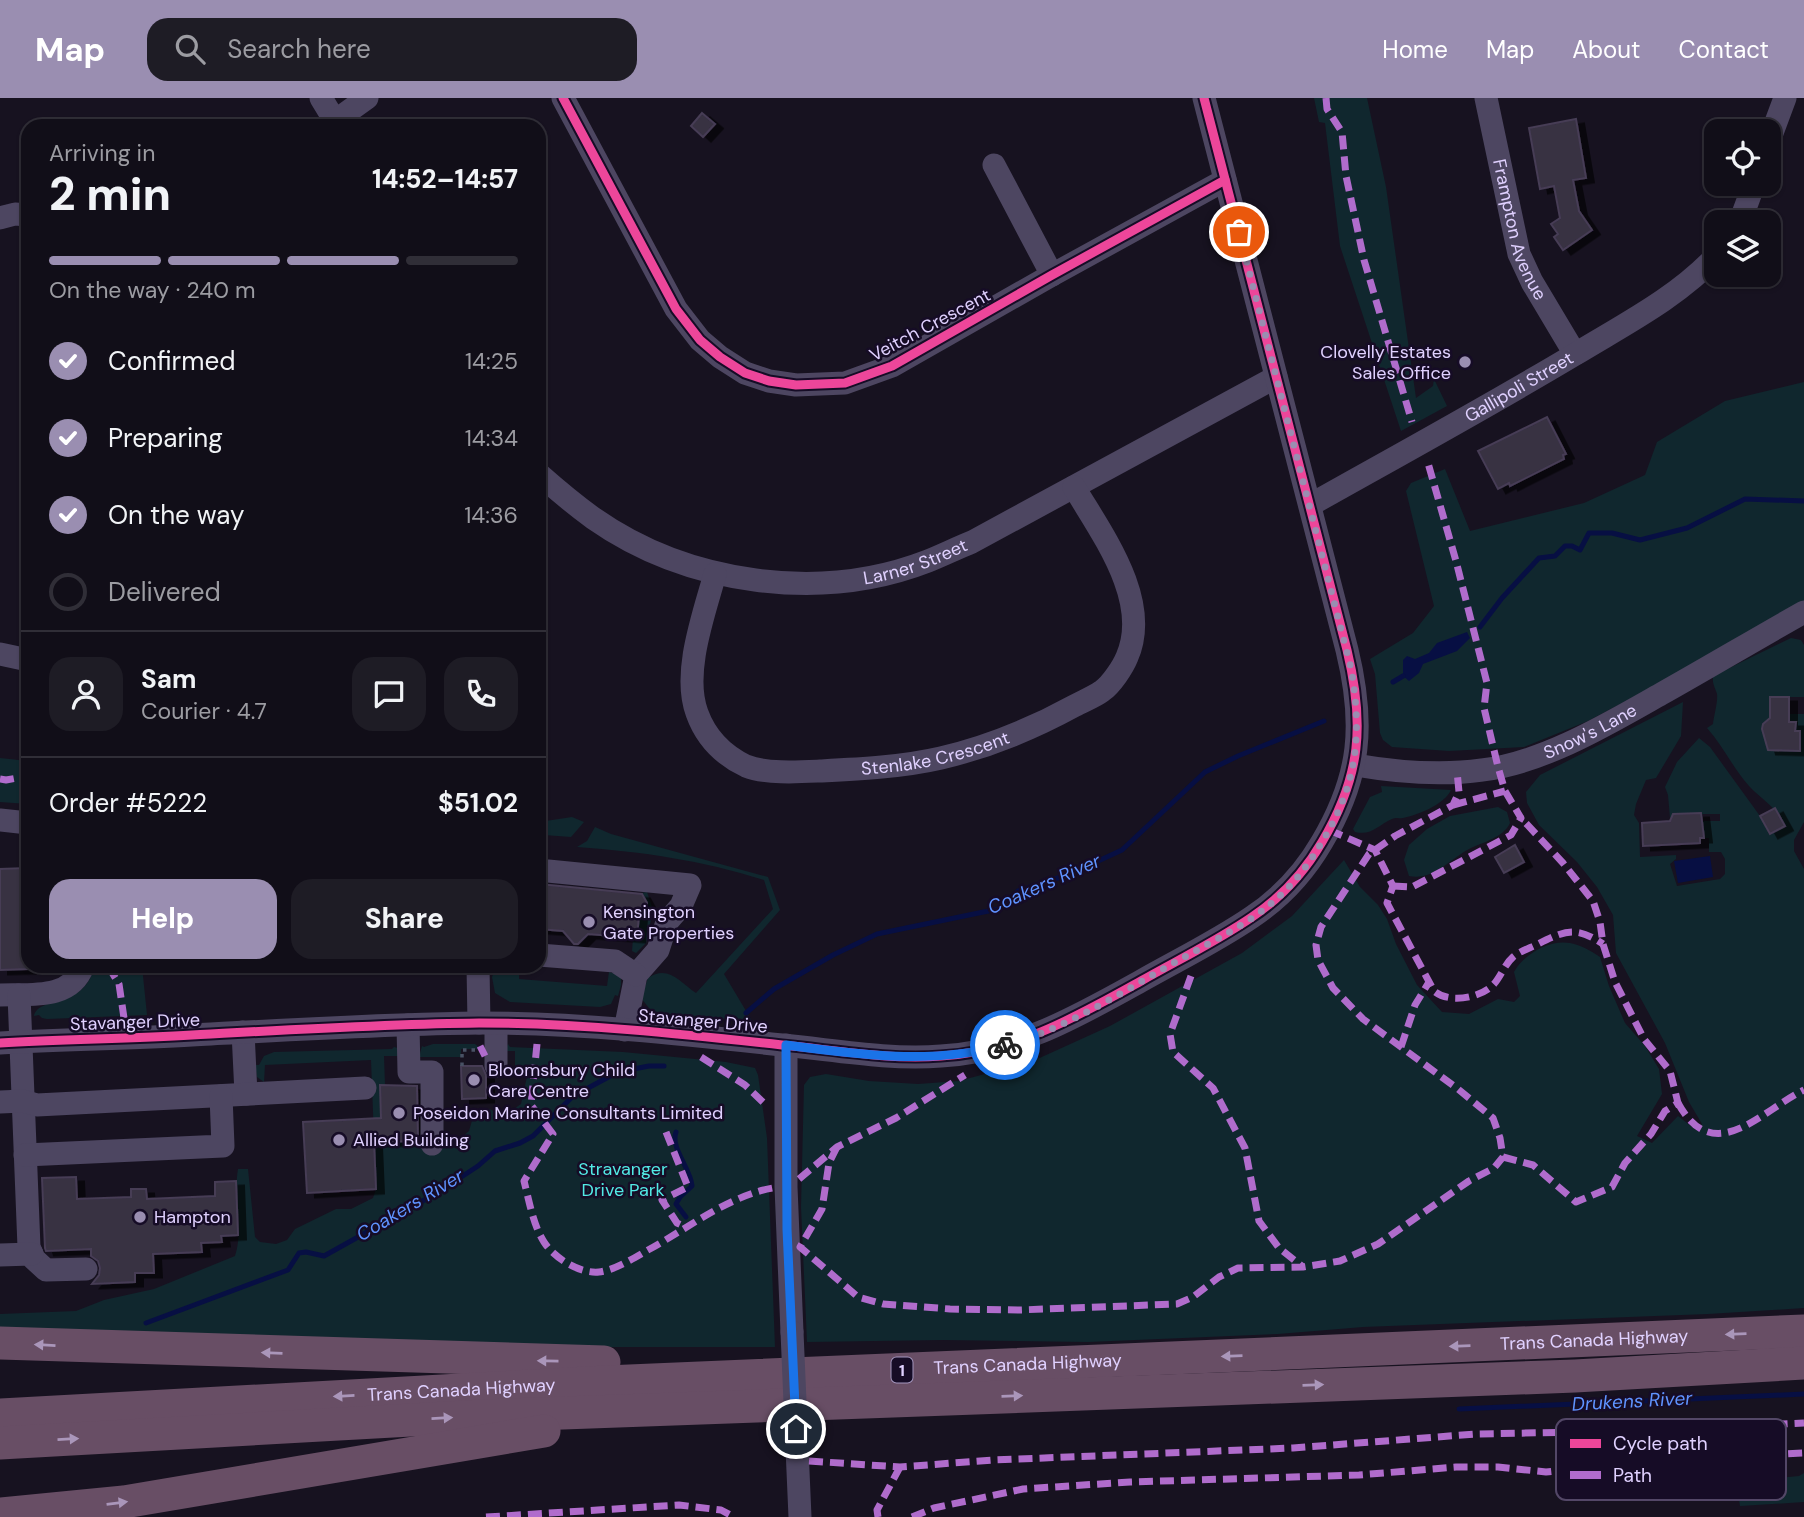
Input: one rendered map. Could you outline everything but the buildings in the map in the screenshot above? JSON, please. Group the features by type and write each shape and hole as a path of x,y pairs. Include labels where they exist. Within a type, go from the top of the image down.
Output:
{"highway":[{"name":"Trans Canada Highway","path":"0,1415 606,1382 1804,1331"},
{"path":"0,1343 414,1358 886,1370"},
{"name":"Trans Canada Highway","path":"0,1443 483,1416 1574,1376 1804,1363"},
{"path":"0,1514 124,1502 540,1432 959,1397"}],"street":[{"path":"321,98 333,119"},
{"path":"342,119 367,98"},
{"name":"Veitch Crescent","path":"563,98 676,309 700,340 720,358 745,373 769,381 808,385 845,383 892,366 1225,180"},
{"name":"Stavanger Drive","path":"10,1042 487,1023 625,1030 870,1055 941,1056 992,1049 1018,1042 1074,1018 1254,916 1293,884 1307,867 1339,813 1355,765 1357,722 1351,668 1204,98"},
{"name":"Frampton Avenue","path":"1486,98 1519,254 1532,282 1575,354"},
{"path":"1777,119 1785,98"},
{"path":"994,165 1052,275"},
{"path":"0,218 21,214"},
{"name":"Gallipoli Street","path":"1310,505 1522,388 1614,333 1655,306 1704,267"},
{"name":"Larner Street","path":"546,480 593,518 631,540 715,574 760,581 839,581 927,562 972,542 1276,377"},
{"name":"Stenlake Crescent","path":"715,574 693,666 692,690 696,712 705,732 719,749 748,767 787,772 868,769 940,758 999,741 1052,718 1104,690 1127,657 1134,623 1127,582 1074,486"},
{"name":"Snow's Lane","path":"1355,765 1386,770 1435,772 1482,770 1521,761 1575,740 1621,717 1804,612"},
{"path":"0,654 21,658"},
{"path":"0,820 21,823"},
{"path":"548,871 690,885 681,906 667,922 658,950 636,975 625,1030"},
{"path":"546,956 615,961 636,975"},
{"path":"80,973 72,984 61,991 10,995 11,1102 25,1156 29,1247 34,1259 46,1270 86,1269"},
{"path":"479,973 496,1066"},
{"path":"408,1025 409,1072 432,1072 432,1143"},
{"path":"243,1032 246,1094"},
{"path":"786,1045 786,1187 800,1517"},
{"path":"11,1102 37,1105 365,1088"},
{"path":"25,1156 223,1146 221,1096"},
{"path":"0,1255 32,1254"}],"path":[{"path":"462,1066 462,1050 479,1050"}],"green space":[{"path":"1314,98 1367,98 1386,187 1416,398 1433,386 1434,379 1447,406 1401,431 1340,246 1325,123 1319,122"},
{"path":"1804,382 1804,601 1688,668 1588,721 1524,747 1449,751 1392,747 1383,740 1380,733 1375,674 1370,659 1413,633 1434,606 1406,491 1411,483 1445,469 1470,531 1584,503 1645,475 1657,442 1725,401"},
{"path":"1791,638 1801,640 1804,645 1804,697 1770,697 1770,722 1762,729 1768,750 1800,751 1800,731 1795,731 1795,722 1789,722 1789,714 1804,714 1804,822 1794,840 1794,851 1804,869 1804,1308 1088,1342 807,1342 801,1207 804,1085 810,1077 826,1074 869,1081 918,1084 959,1081 1033,1061 1110,1026 1242,953 1292,916 1344,860 1360,887 1378,905 1387,919 1396,944 1417,985 1442,1012 1469,1014 1498,999 1514,1002 1520,996 1514,972 1530,954 1545,946 1570,943 1600,957 1625,1023 1645,1046 1659,1069 1662,1094 1637,1136 1652,1143 1678,1116 1696,1130 1702,1124 1689,1102 1665,1043 1616,953 1613,915 1597,887 1577,862 1539,825 1527,803 1526,792 1540,775 1683,702 1681,736 1656,778 1646,780 1636,804 1634,815 1639,823 1640,857 1676,855 1676,859 1670,864 1677,886 1720,879 1725,874 1725,859 1721,852 1709,852 1709,838 1704,838 1703,821 1720,821 1720,814 1673,814 1670,818 1665,787 1677,762 1699,738 1710,747 1760,816 1769,834 1785,826 1773,808 1743,779 1707,728 1713,724 1717,701 1713,676"},
{"path":"0,758 21,760 21,804 0,802"},
{"path":"1381,786 1451,790 1443,800 1423,812 1392,819 1370,831 1355,832 1353,829 1370,797 1382,792"},
{"path":"1498,807 1507,812 1510,823 1503,832 1469,849 1434,872 1418,877 1409,876 1404,860 1409,845 1427,829 1450,816"},
{"path":"572,817 584,822 571,837 546,835 546,821"},
{"path":"595,827 611,834 768,877 780,910 724,974 752,1021 657,1013 641,998 648,978 662,973 674,976 696,993 773,909 764,880 672,858 577,847 587,841"},
{"path":"647,892 653,910 661,909 651,920 646,943 636,953 632,951 633,938 637,938 639,915 647,903 641,893"},
{"path":"609,972 621,975 621,985 618,996 615,995 611,1004 600,1007 510,1002 495,993 493,973 519,973 519,979 607,986"},
{"path":"92,973 143,973 147,1015 47,1019 34,1016 44,1005 73,995 89,980"},
{"path":"475,1044 481,1049 461,1049 461,1057 419,1057 422,1046"},
{"name":"Stravanger Drive Park","path":"508,1044 510,1047 623,1052 726,1062 755,1068 767,1138 775,1347 553,1347 0,1334 0,1314 76,1311 104,1300 154,1289 235,1256 239,1235 238,1169 248,1169 255,1237 260,1242 276,1244 287,1240 295,1229 336,1209 351,1209 373,1198 376,1189 371,1060 265,1065 264,1082 257,1077 255,1065 259,1065 264,1056 274,1052 398,1048 399,1056 384,1056 385,1085 380,1085 381,1141 418,1141 418,1146 436,1146 442,1138 457,1137 458,1140 469,1131 473,1117 486,1108 505,1115 521,1104 528,1072 515,1072 515,1051 505,1051"},
{"path":"1804,1473 1804,1502 1740,1506 1739,1500 1786,1500 1786,1477"}],"shaded area":[{"path":"1467,632 1470,638 1457,651 1423,664 1419,673 1409,681 1403,676 1403,660 1407,656 1415,659 1429,653 1437,643"},
{"path":"1710,856 1713,877 1678,883 1674,861"}],"waterway":[{"name":"Coakers River","path":"1480,627 1502,598 1539,558 1555,556 1565,546 1580,550 1589,533 1612,533 1640,540 1687,528 1745,499 1804,501"},
{"name":"Coakers River","path":"1393,682 1403,676"},
{"name":"Coakers River","path":"746,1013 774,989 833,955 877,934 998,909 1018,891 1070,874 1122,850 1205,772 1324,721"},
{"name":"Coakers River","path":"146,1323 288,1270 299,1253 324,1256 437,1193 478,1166 495,1151 533,1136 573,1096 618,1072 664,1066"},
{"path":"676,1132 678,1152 692,1186 676,1204 686,1217"},
{"name":"Drukens River","path":"1459,1409 1804,1394"}],"marked path":[{"path":"1326,98 1327,109 1342,132 1346,176 1364,260 1412,422"},
{"path":"1393,886 1412,887 1511,835 1521,818 1505,791 1498,767 1484,708 1487,683 1428,463"},
{"path":"837,1147 829,1163 822,1209 800,1247 858,1297 883,1304 1019,1310 1177,1304 1193,1297 1219,1277 1238,1268 1303,1267 1340,1261 1378,1244 1469,1181 1494,1168 1503,1157 1500,1138 1493,1118 1363,1019 1333,988 1318,960 1316,945 1321,927 1369,854 1395,836 1453,805 1459,792 1457,771"},
{"path":"0,779 21,777"},
{"path":"1453,805 1505,791"},
{"path":"1503,1157 1533,1165 1576,1202 1612,1187 1625,1163 1651,1134 1665,1111 1678,1103 1670,1071 1644,1039 1615,982 1593,901 1563,863 1521,818"},
{"path":"1329,830 1375,850 1393,886 1387,903 1434,991 1440,995 1465,998 1481,993 1494,984 1516,955 1564,933 1578,932 1603,944"},
{"path":"112,973 119,984 124,1018"},
{"path":"1191,976 1170,1034 1173,1052 1213,1088 1245,1148 1259,1221 1279,1248 1303,1267"},
{"path":"1401,1047 1415,1005 1429,982"},
{"path":"537,1044 531,1105 553,1134 524,1181 540,1235 548,1248 568,1264 592,1272 611,1269 637,1257 708,1214 740,1198 773,1188"},
{"path":"480,1046 485,1056"},
{"path":"701,1057 745,1085 767,1106"},
{"path":"799,1179 837,1147 896,1118 965,1075"},
{"path":"1678,1103 1692,1122 1707,1132 1723,1133 1739,1129 1804,1090"},
{"path":"666,1132 688,1187 662,1200 677,1223 688,1228"},
{"path":"1786,1424 1804,1423"},
{"path":"809,1461 900,1467 993,1460 1293,1448 1476,1434 1556,1432"},
{"path":"1786,1454 1804,1453"},
{"path":"878,1517 877,1510 900,1467"},
{"path":"912,1517 934,1508 1023,1489 1130,1482 1359,1475 1456,1467 1556,1471"},
{"path":"486,1517 679,1505 721,1510 734,1517"}],"cycle path":[{"path":"563,98 676,309 700,340 745,373 769,381 796,385 845,383 892,366 1225,180"},
{"path":"0,1043 371,1026 517,1023 669,1033 881,1056 941,1056 995,1048 1046,1030 1211,942 1263,909 1283,893 1300,874 1335,818 1352,772 1356,749 1356,702 1347,650 1204,98"}],"way so far":[{"path":"1005,1045 1074,1018 1254,916 1293,884 1307,867 1339,813 1350,783 1355,765 1357,722 1351,668 1239,232"}],"place":[{"name":"Clovelly Estates Sales Office","path":"1465,362"},
{"name":"Kensington Gate Properties","path":"589,922"},
{"name":"Bloomsbury Child Care Centre","path":"474,1080"},
{"name":"Poseidon Marine Consultants Limited","path":"399,1113"},
{"name":"Allied Building","path":"339,1140"},
{"name":"Hampton","path":"140,1217"}],"route":[{"path":"796,1429 787,1229 786,1045 870,1055 941,1056 1005,1045"}]}
